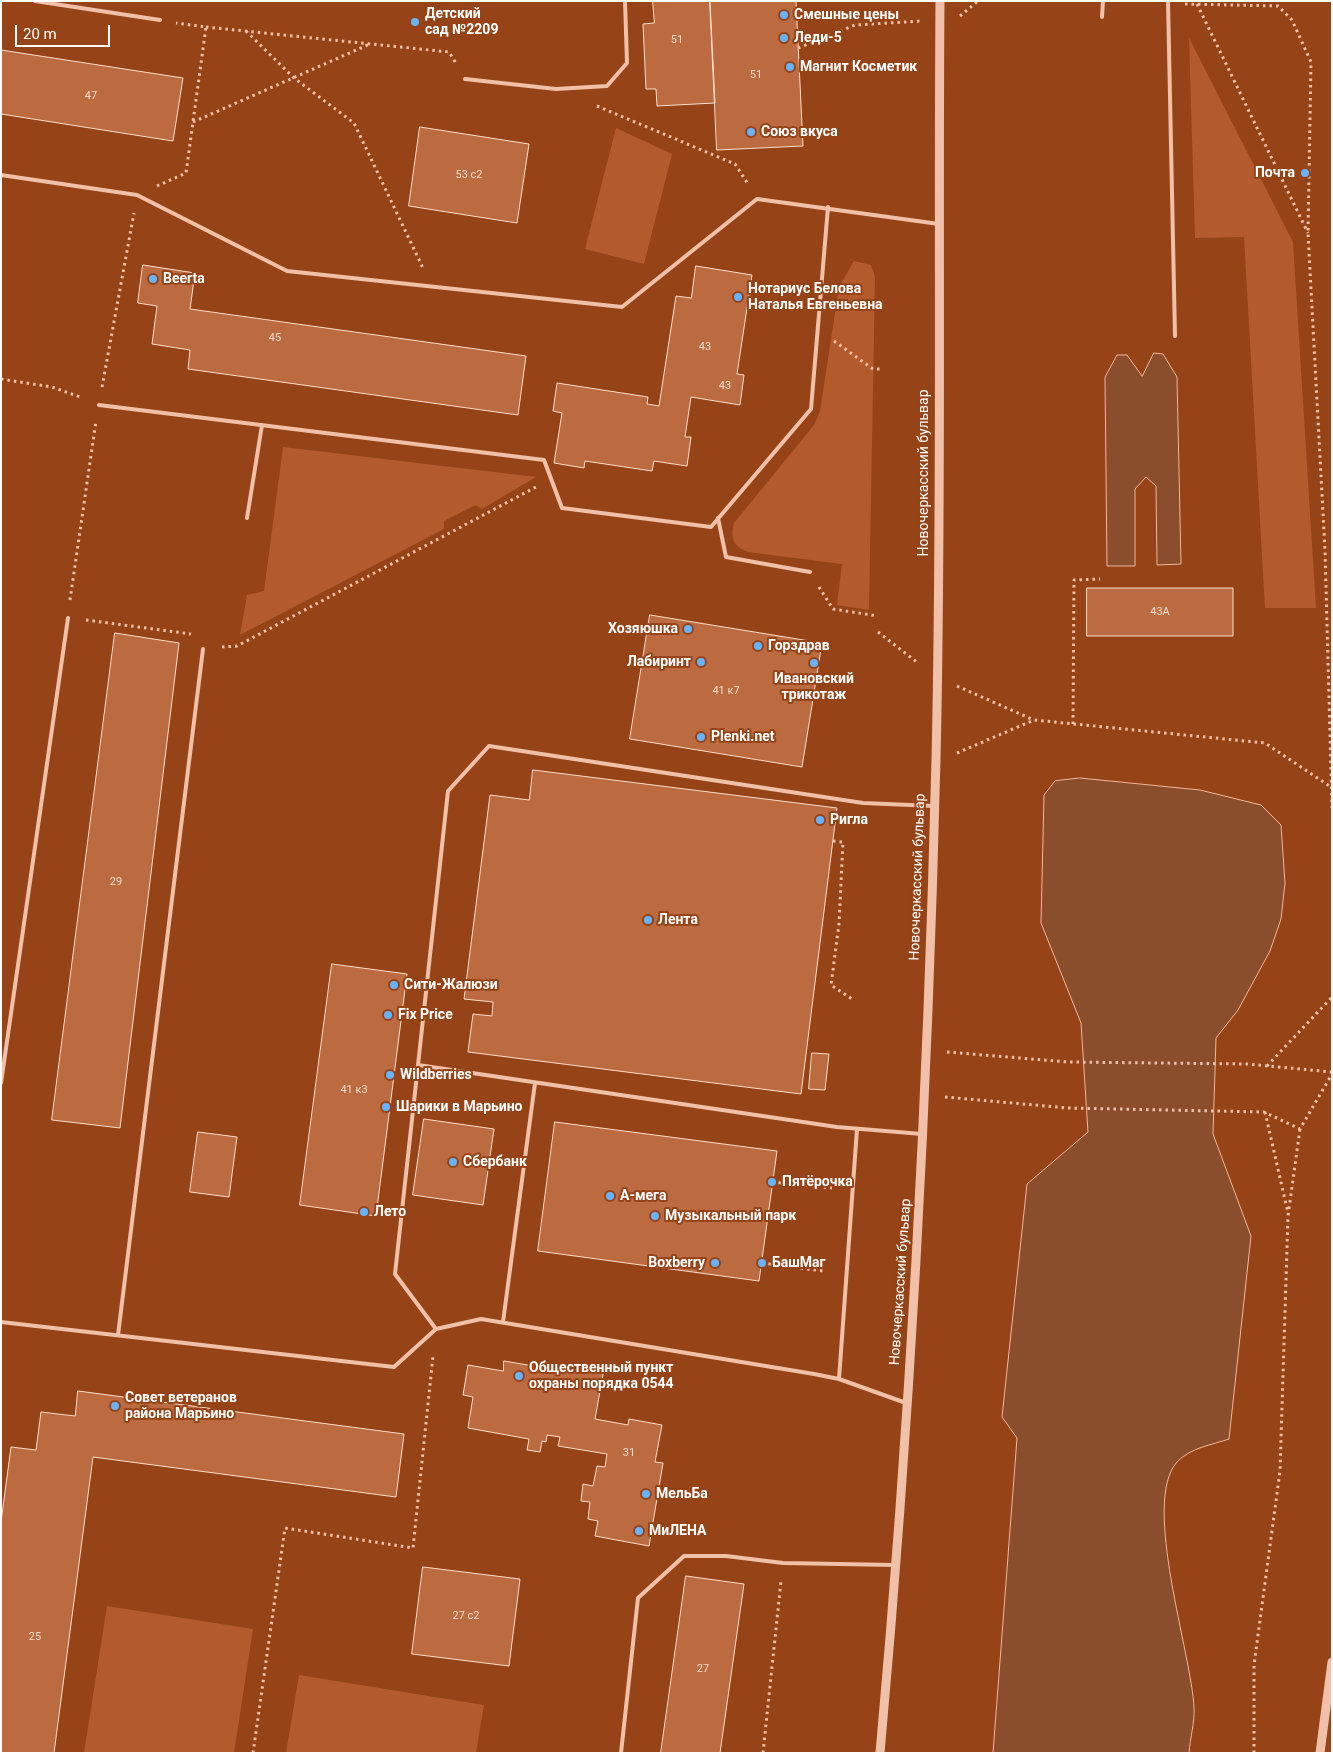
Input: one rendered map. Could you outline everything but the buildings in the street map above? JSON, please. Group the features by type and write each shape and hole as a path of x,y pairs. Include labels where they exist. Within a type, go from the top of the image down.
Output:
{"street":[{"name":"Новочеркасский бульвар","path":"880,1753 897,1565 924,1134 936,762 940,1"},
{"path":"1320,1753 1332,1662"}],"lane":[{"path":"35,1 160,20"},
{"path":"465,79 556,89 607,86 627,63 625,1"},
{"path":"1102,17 1103,1"},
{"path":"1168,3 1175,336"},
{"path":"1,175 137,195 287,271 622,307 757,199 828,207 874,216 939,224"},
{"path":"99,405 544,460 562,508 711,527 811,409 828,207"},
{"path":"248,518 262,425"},
{"path":"718,518 726,557 810,572"},
{"path":"1,1083 68,618"},
{"path":"118,1336 203,649"},
{"path":"436,1329 395,1274 448,791 489,746 863,803 934,806"},
{"path":"418,1065 856,1128 924,1134"},
{"path":"503,1322 535,1082"},
{"path":"839,1379 856,1128"},
{"path":"1,1322 394,1367 436,1329 481,1318 839,1379 908,1404"},
{"path":"621,1753 638,1598 684,1556 726,1556 782,1563 897,1565"}],"path":[{"path":"1168,3 1278,6 1292,20 1311,62 1308,233 1325,550 1332,808"},
{"path":"1197,4 1308,233"},
{"path":"798,48 855,25 940,20"},
{"path":"206,27 449,52 465,79"},
{"path":"246,31 294,78 354,123 432,287"},
{"path":"193,122 371,44"},
{"path":"592,104 735,164 757,199"},
{"path":"817,334 831,339 873,369 881,369"},
{"path":"1,379 52,387 99,405 68,618 194,634 203,649 237,646 551,479"},
{"path":"810,572 833,609 878,616"},
{"path":"1073,724 1074,580 1100,579"},
{"path":"936,762 1034,720 1266,743 1331,787"},
{"path":"832,841 843,842 839,924 831,985 852,999"},
{"path":"1267,1066 1332,997"},
{"path":"926,1051 1068,1062 1247,1064 1332,1073 1300,1129 1288,1216 1280,1471 1254,1664 1254,1753"},
{"path":"924,1095 1068,1108 1264,1112 1300,1129"},
{"path":"1264,1112 1288,1216"},
{"path":"772,1182 832,1188"},
{"path":"762,1263 824,1271"},
{"path":"253,1753 285,1528 413,1548 436,1329"},
{"path":"762,1753 782,1563"}],"shaded area":[{"path":"1189,38 1293,242 1316,608 1265,608 1244,237 1195,238"},
{"path":"616,128 672,154 644,264 585,249"},
{"path":"854,261 871,265 875,277 869,610 837,605 842,564 748,552 736,544 732,533 734,523 814,425 820,411 839,287"},
{"path":"1154,353 1163,354 1177,377 1181,564 1157,565 1156,486 1146,477 1135,489 1135,566 1107,566 1105,377 1117,355 1127,355 1142,376"},
{"path":"283,447 536,477 482,509 476,505 444,521 444,529 240,635 247,595 264,591"},
{"path":"1080,778 1200,790 1261,805 1281,825 1285,883 1281,919 1270,951 1238,1010 1216,1038 1213,1134 1251,1236 1229,1439 1194,1450 1177,1462 1167,1482 1164,1510 1171,1580 1194,1708 1189,1753 993,1753 1017,1438 1002,1417 1027,1184 1088,1132 1081,1023 1041,923 1044,795 1055,781"},
{"path":"107,1606 253,1629 234,1753 84,1753"},
{"path":"299,1675 484,1705 476,1753 286,1753"}],"place":[{"name":"Смешные цены","path":"784,15"},
{"name":"Детский сад №2209","path":"415,22"},
{"name":"Леди-5","path":"784,38"},
{"name":"Магнит Косметик","path":"790,67"},
{"name":"Союз вкуса","path":"751,132"},
{"name":"Почта","path":"1305,173"},
{"name":"Beerta","path":"153,279"},
{"name":"Нотариус Белова Наталья Евгеньевна","path":"738,297"},
{"name":"Хозяюшка","path":"688,629"},
{"name":"Горздрав","path":"758,646"},
{"name":"Лабиринт","path":"701,662"},
{"name":"Ивановский трикотаж","path":"814,663"},
{"name":"Plenki.net","path":"701,737"},
{"name":"Ригла","path":"820,820"},
{"name":"Лента","path":"648,920"},
{"name":"Сити-Жалюзи","path":"394,985"},
{"name":"Fix Price","path":"388,1015"},
{"name":"Wildberries","path":"390,1075"},
{"name":"Шарики в Марьино","path":"386,1107"},
{"name":"Сбербанк","path":"453,1162"},
{"name":"Пятёрочка","path":"772,1182"},
{"name":"А-мега","path":"610,1196"},
{"name":"Лето","path":"364,1212"},
{"name":"Музыкальный парк","path":"655,1216"},
{"name":"Boxberry","path":"715,1263"},
{"name":"БашМаг","path":"762,1263"},
{"name":"Общественный пункт охраны порядка 0544","path":"519,1376"},
{"name":"Совет ветеранов района Марьино","path":"115,1406"},
{"name":"МельБа","path":"646,1494"},
{"name":"МиЛЕНА","path":"639,1531"}]}
